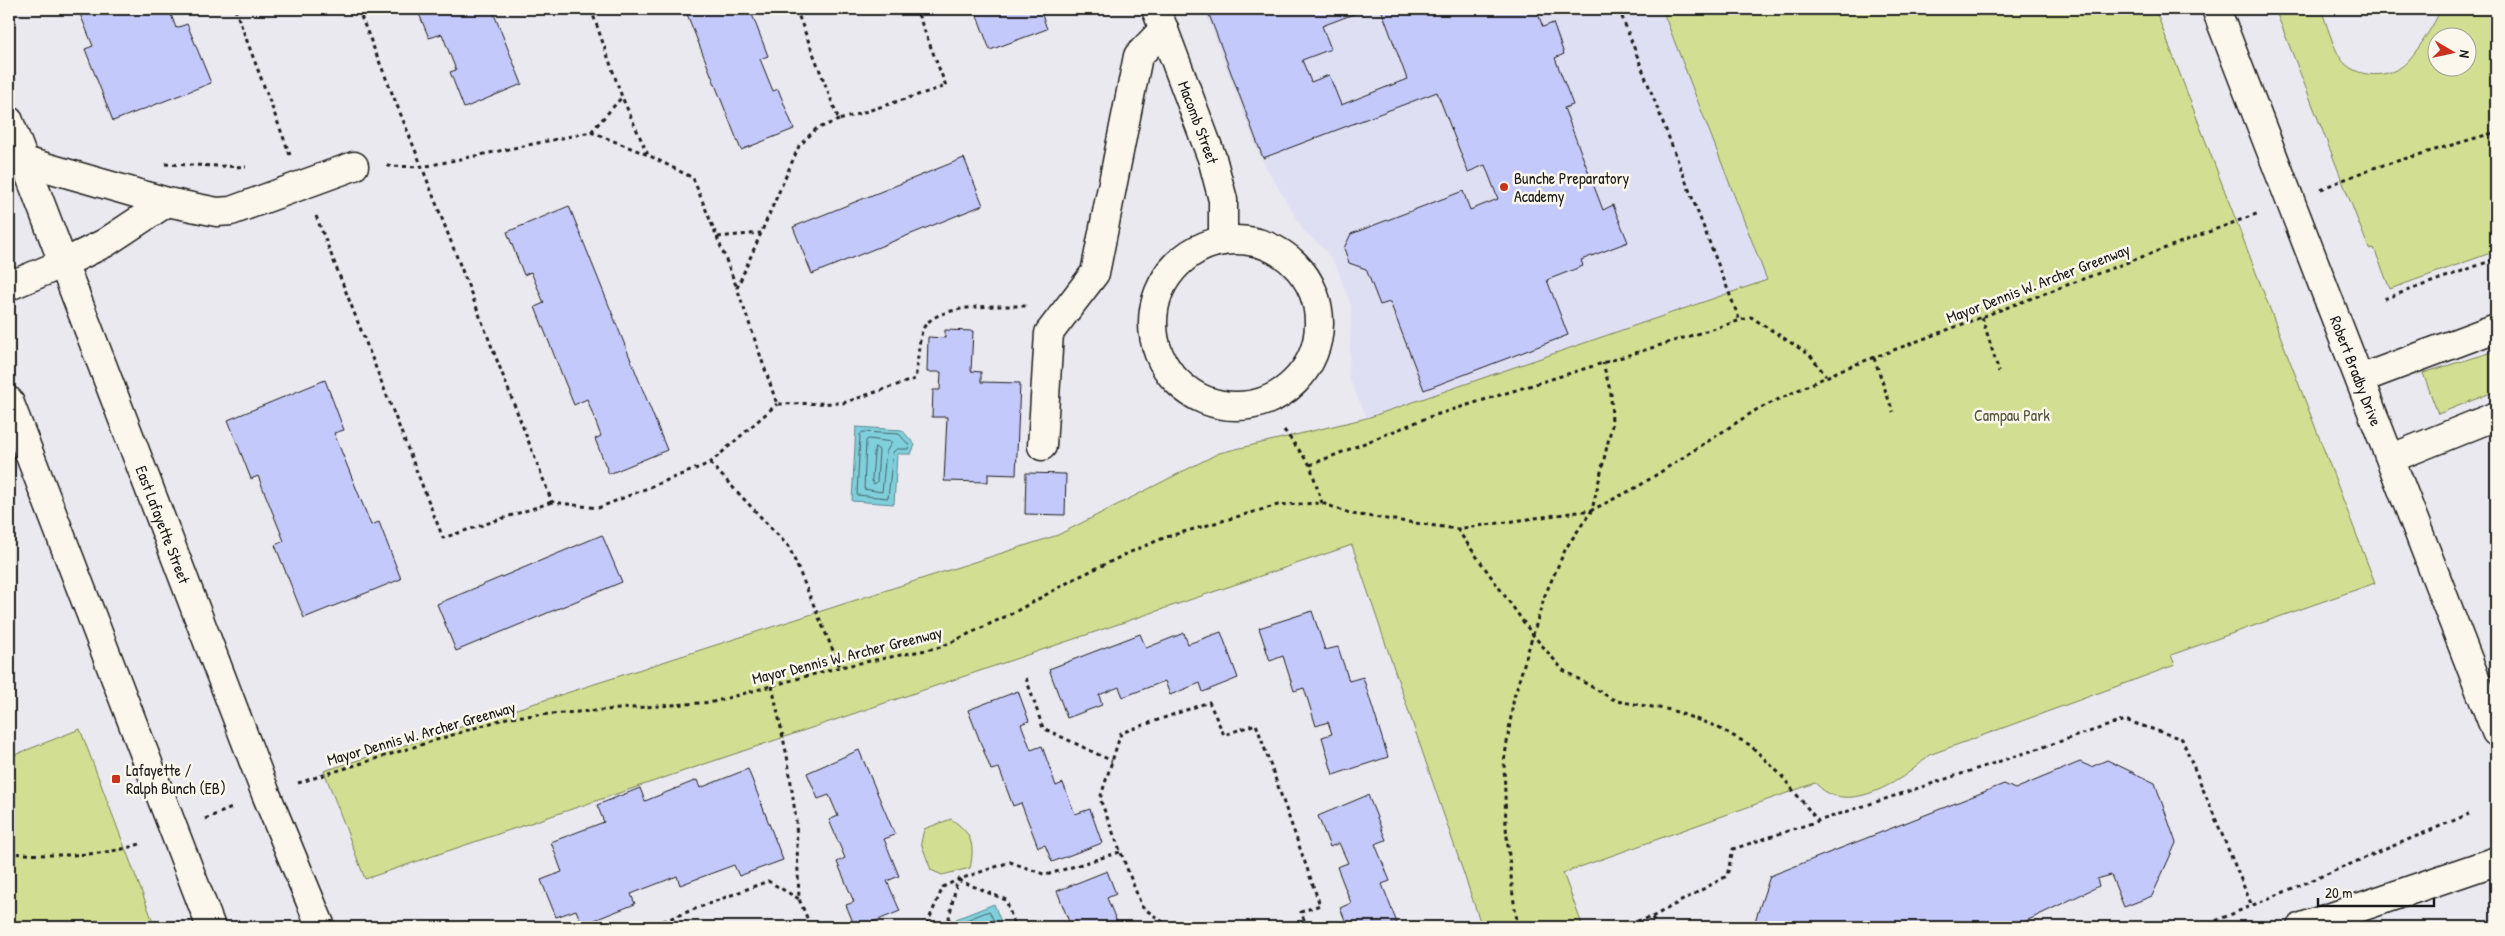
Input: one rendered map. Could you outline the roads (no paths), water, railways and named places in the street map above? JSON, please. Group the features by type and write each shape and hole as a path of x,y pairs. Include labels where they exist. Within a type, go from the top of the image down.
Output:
{"street":[{"name":"Robert Bradby Drive","path":"2216,9 2392,458 2496,732"},
{"path":"1042,446 1049,332 1095,273 1138,56 1160,19"},
{"name":"Macomb Street","path":"1160,19 1212,158 1223,200 1223,240"},
{"name":"East Lafayette Street","path":"9,120 266,794 321,927"},
{"path":"24,161 167,202 210,211 231,211 303,183 354,166"},
{"path":"9,286 64,264 105,243 167,202"},
{"path":"1223,240 1249,240 1274,248 1295,263 1310,285 1319,309 1320,335 1312,361 1296,382 1273,398 1246,407 1217,405 1191,394 1169,374 1156,349 1153,320 1159,292 1174,267 1196,250 1223,240"},
{"path":"2360,380 2496,328"},
{"path":"9,401 210,927"},
{"path":"2392,458 2496,416"},
{"path":"2302,927 2496,861"}],"water":[{"path":"856,427 902,430 915,445 911,454 897,454 894,504 852,501"},
{"path":"994,904 1003,927 959,927 956,919"}],"place":[{"name":"Bunche Preparatory Academy","path":"1504,187"},
{"name":"Lafayette / Ralph Bunch (EB)","path":"116,779"}],"park label":[{"name":"Campau Park","path":"2012,415"}]}
